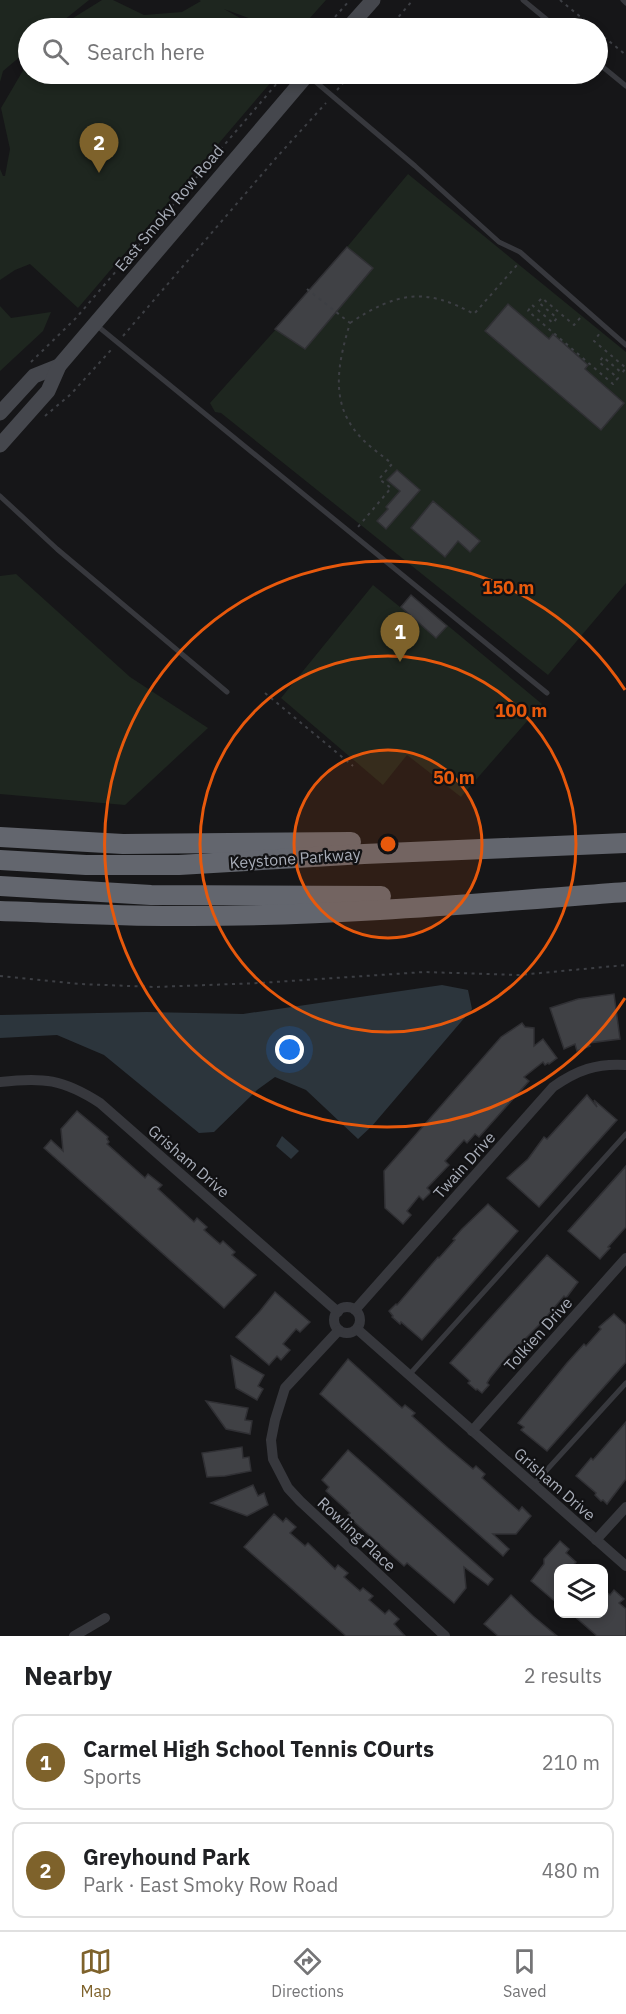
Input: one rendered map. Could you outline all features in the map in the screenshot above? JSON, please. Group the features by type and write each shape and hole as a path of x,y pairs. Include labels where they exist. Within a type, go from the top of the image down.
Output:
{"highway":[{"path":"0,837 103,843 385,842 525,847"},
{"name":"Keystone Parkway","path":"0,860 144,866 626,843"},
{"name":"Keystone Parkway","path":"0,886 151,895 287,897 424,895 626,887"},
{"path":"0,911 127,916 255,915 453,906 626,892"}],"street":[{"path":"357,18 373,0"},
{"name":"East Smoky Row Road","path":"0,445 48,391 59,366 299,84"},
{"name":"East Smoky Row Road","path":"0,413 34,376 59,366"},
{"name":"Twain Drive","path":"356,1310 553,1086 585,1068 610,1064 626,1065"},
{"name":"Grisham Drive","path":"0,1082 54,1080 100,1103 338,1312"},
{"name":"Tolkien Drive","path":"472,1431 626,1257"},
{"path":"347,1307 356,1310 360,1322 357,1329 349,1333 339,1330 334,1321 338,1312 347,1307"},
{"name":"Grisham Drive","path":"357,1329 626,1566"},
{"name":"Rowling Place","path":"339,1330 285,1388 271,1440 273,1459 288,1488 445,1636"},
{"path":"596,1540 626,1507"},
{"path":"74,1636 105,1618"}],"lane":[{"path":"523,0 545,18"},
{"path":"608,72 626,87"},
{"path":"320,84 499,242 520,252 626,345"},
{"path":"95,324 547,693"},
{"path":"0,496 57,549 227,692"},
{"path":"409,1375 626,1134"},
{"path":"534,1484 626,1383"}],"path":[{"path":"334,18 350,0"},
{"path":"398,18 414,0"},
{"path":"560,0 582,18"},
{"path":"608,41 626,56"},
{"path":"28,365 76,318 276,84"},
{"path":"127,331 326,103"},
{"path":"353,533 391,488 379,479 392,464 357,434 344,414 338,389 339,365 350,323 381,305 410,297 433,296 456,304 474,314 520,261"},
{"path":"307,289 350,323"},
{"path":"574,326 542,298 538,302 556,318 553,323 532,305 528,310 613,384 618,378 599,362 603,357 621,373 626,368 594,341"},
{"path":"38,423 71,394 108,353"},
{"path":"265,693 353,766"},
{"path":"0,976 80,984 155,987 260,983 424,972 519,975 626,965"}],"shaded area":[{"path":"0,0 89,0 66,18 18,18 18,58 3,71 0,82"},
{"path":"102,0 113,0 144,15 182,12 201,1 199,0 326,0 310,18 249,18 224,9 240,18 73,18"},
{"path":"18,79 18,84 269,84 78,308 30,264 0,280 0,169 5,176 10,149 1,108"},
{"path":"408,174 626,352 626,583 548,675 221,413 215,412 210,403 312,289"},
{"path":"0,306 11,318 51,312 43,331 0,371"},
{"path":"16,574 130,677 208,728 125,805 0,794 0,576"},
{"path":"373,585 400,607 411,595 542,704 461,797 407,755 383,785 281,698"},
{"path":"442,985 468,990 472,1009 372,1126 358,1139 306,1090 275,1077 257,1090 214,1132 199,1133 104,1055 57,1035 0,1038 0,1015 147,1012 243,1014"},
{"path":"282,1136 299,1151 291,1159 276,1146"}],"building":[{"path":"347,247 373,268 305,349 275,329"},
{"path":"508,304 549,339 553,334 588,365 585,369 624,403 601,430 485,331"},
{"path":"397,470 420,490 386,529 377,521 400,491 387,480"},
{"path":"433,501 480,541 470,552 458,541 445,557 411,528"},
{"path":"411,595 447,626 436,638 401,607"},
{"path":"614,994 620,1039 589,1043 590,1046 577,1051 575,1044 564,1049 550,1008 578,999"},
{"path":"522,1023 525,1027 534,1028 534,1046 543,1039 557,1058 549,1064 545,1065 543,1062 524,1077 529,1081 479,1137 475,1134 467,1143 464,1140 445,1161 449,1165 427,1188 431,1192 423,1200 419,1196 407,1211 411,1215 403,1224 385,1208 384,1171 501,1037"},
{"path":"587,1095 597,1107 594,1100 617,1120 539,1207 507,1178 528,1159 544,1137 547,1139"},
{"path":"77,1111 108,1137 107,1144 145,1178 148,1174 162,1185 158,1189 194,1222 197,1218 207,1227 204,1230 220,1244 223,1241 235,1252 232,1255 256,1275 224,1308 44,1148 51,1140 63,1151 61,1129"},
{"path":"626,1166 626,1227 600,1259 568,1231"},
{"path":"488,1204 518,1231 422,1340 392,1317 389,1311 439,1258 462,1229"},
{"path":"547,1255 578,1282 566,1298 564,1296 508,1356 490,1378 487,1383 489,1385 482,1393 468,1383 470,1381 450,1363"},
{"path":"275,1292 310,1322 300,1332 296,1329 283,1344 290,1350 281,1360 277,1356 269,1365 236,1337"},
{"path":"614,1314 626,1325 626,1362 547,1451 521,1430 524,1427 518,1423 567,1363 584,1344 586,1346 601,1329 599,1327"},
{"path":"231,1356 264,1375 258,1386 263,1389 257,1400 236,1388"},
{"path":"348,1359 402,1408 405,1405 415,1413 412,1416 473,1469 476,1466 485,1474 482,1478 519,1511 522,1507 531,1516 516,1534 493,1534 509,1549 503,1556 320,1394"},
{"path":"206,1401 248,1408 245,1420 252,1421 250,1434 226,1429"},
{"path":"626,1422 626,1479 607,1504 576,1476"},
{"path":"242,1447 243,1458 249,1457 251,1471 207,1477 202,1453"},
{"path":"348,1450 493,1579 488,1585 464,1567 466,1588 454,1603 407,1563 404,1566 351,1519 348,1515 350,1513 326,1491 329,1487 322,1480"},
{"path":"253,1485 258,1496 264,1493 268,1505 247,1516 211,1503"},
{"path":"274,1514 283,1522 286,1518 296,1527 290,1533 305,1546 308,1543 335,1569 338,1565 348,1573 344,1577 360,1591 363,1588 373,1596 369,1600 385,1614 389,1610 399,1619 394,1624 405,1636 346,1636 244,1547"},
{"path":"560,1541 569,1549 566,1553 576,1562 574,1564 554,1564 554,1601 531,1581 544,1564 544,1559"},
{"path":"614,1590 624,1599 619,1603 626,1609 626,1636 597,1636 577,1618 608,1618 608,1593 610,1595"},
{"path":"511,1595 557,1636 498,1636 484,1624"}],"place":[{"name":"Greyhound Park","path":"99,173"},
{"name":"Carmel High School Tennis COurts","path":"400,662"}]}
